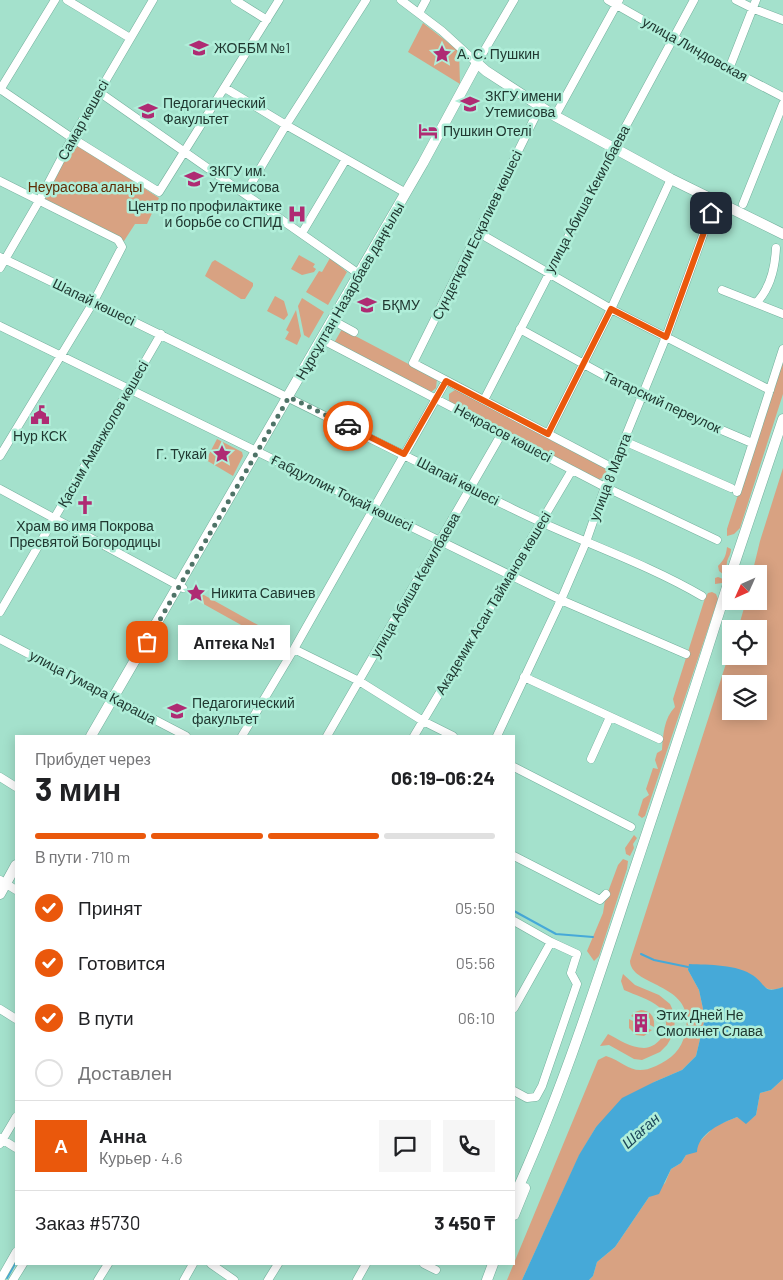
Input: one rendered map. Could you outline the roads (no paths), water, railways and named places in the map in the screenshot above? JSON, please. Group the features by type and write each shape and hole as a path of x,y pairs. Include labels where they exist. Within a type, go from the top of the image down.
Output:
{"main road":[{"path":"477,63 486,71 555,116 671,179 783,234"},
{"name":"Нұрсұлтан Назарбаев даңғылы","path":"93,735 181,587 406,193 477,63"},
{"path":"734,565 783,419"},
{"path":"741,565 783,437"},
{"path":"516,1195 592,1000 722,603"},
{"path":"516,1195 559,1105 597,1002 726,610"},
{"path":"0,894 3,882 15,866"},
{"path":"480,1280 486,1265"},
{"path":"487,1280 493,1265"}],"street":[{"path":"55,0 0,90 72,138 159,192 226,88 279,0"},
{"path":"67,0 130,38"},
{"name":"Самар көшесі","path":"0,268 2,258 39,201 72,138 154,0"},
{"path":"234,0 268,20"},
{"path":"245,194 286,125 366,0"},
{"path":"401,0 442,32 477,63"},
{"path":"418,13 426,0"},
{"name":"Нұрсұлтан Назарбаев даңғылы","path":"477,63 514,0"},
{"name":"улица Линдовская","path":"608,0 617,2 729,69 783,97"},
{"name":"улица Абиша Кекилбаева","path":"484,400 614,148 694,0"},
{"path":"736,0 783,20"},
{"path":"729,69 756,0"},
{"path":"555,116 617,2"},
{"path":"226,88 286,125 406,193"},
{"path":"99,92 359,274"},
{"path":"743,204 783,104"},
{"name":"Сүндетқали Есқалиев көшесі","path":"413,363 540,107"},
{"path":"302,233 346,159"},
{"path":"548,434 611,309 671,179"},
{"path":"0,181 118,240 122,247 94,302 0,456"},
{"name":"улица 8 Марта","path":"497,735 586,542 605,487 666,337 711,213"},
{"path":"479,233 611,309 770,390"},
{"path":"756,304 762,297 775,266 776,248"},
{"name":"Шапай көшесі","path":"2,258 161,334 541,523 679,583 702,596"},
{"path":"722,290 783,314"},
{"path":"332,320 354,332"},
{"name":"Ғабдуллин Тоқай көшесі","path":"0,326 561,600 686,654"},
{"name":"Татарский переулок","path":"520,330 642,396 752,443"},
{"name":"Қасым Аманжолов көшесі","path":"0,612 161,334"},
{"name":"Некрасов көшесі","path":"321,339 605,487 718,540"},
{"path":"624,441 734,490 752,443 783,348"},
{"name":"Некрасов көшесі","path":"413,363 613,468"},
{"path":"243,735 294,649 446,381"},
{"name":"улица Абиша Кекилбаева","path":"328,735 502,433"},
{"name":"Академик Асан Тайманов көшесі","path":"415,735 572,470"},
{"path":"0,489 181,587"},
{"name":"улица Гумара Караша","path":"0,639 184,735"},
{"path":"294,649 359,681 423,721 451,735"},
{"path":"524,677 659,739"},
{"path":"591,759 610,717"},
{"path":"515,768 631,827"},
{"path":"0,777 15,786"},
{"path":"515,857 600,900 606,894"},
{"path":"3,882 15,889"},
{"path":"515,922 577,954 570,973 577,984 542,1086 536,1097 527,1098 515,1092"},
{"path":"515,1006 551,942"},
{"path":"0,1009 15,1018"},
{"path":"15,1119 1,1141 15,1148"},
{"path":"0,1280 15,1254"},
{"path":"13,1280 22,1265"},
{"path":"98,1280 107,1265"},
{"path":"184,1280 192,1265"},
{"path":"212,1265 234,1280"},
{"path":"268,1280 277,1265"},
{"path":"356,1280 365,1265"},
{"path":"426,1265 436,1270"}],"water":[{"name":"Шаған","path":"689,964 739,969 754,976 768,989 772,990 783,987 783,1079 771,1090 760,1093 756,1115 746,1124 737,1117 718,1126 706,1134 698,1145 697,1152 686,1155 681,1163 671,1169 659,1194 649,1197 615,1247 597,1262 593,1276 589,1280 522,1280 579,1155 596,1127 622,1098 682,1070 696,1056 705,1018 699,990 688,970"}],"waterway":[{"path":"515,912 556,934 593,937"},
{"path":"641,954 654,960 688,967"},
{"path":"7,1278 15,1264"}],"place":[{"name":"ЖОББМ №1","path":"199,48"},
{"name":"А. С. Пушкин","path":"442,54"},
{"name":"ЗКГУ имени Утемисова","path":"470,104"},
{"name":"Педогагический Факультет","path":"148,111"},
{"name":"Пушкин Отелі","path":"428,131"},
{"name":"ЗКГУ им. Утемисова","path":"194,179"},
{"name":"Центр по профилактике и борьбе со СПИД","path":"297,214"},
{"name":"БҚМУ","path":"367,305"},
{"name":"Нур КСК","path":"40,415"},
{"name":"Г. Тукай","path":"222,454"},
{"name":"Храм во имя Покрова Пресвятой Богородицы","path":"85,505"},
{"name":"Никита Савичев","path":"196,593"},
{"name":"Аптека №1","path":"147,642"},
{"name":"Педагогический факультет","path":"177,711"},
{"name":"Этих Дней Не Смолкнет Слава","path":"641,1023"}],"park label":[{"name":"Неурасова алаңы","path":"85,187"}]}
